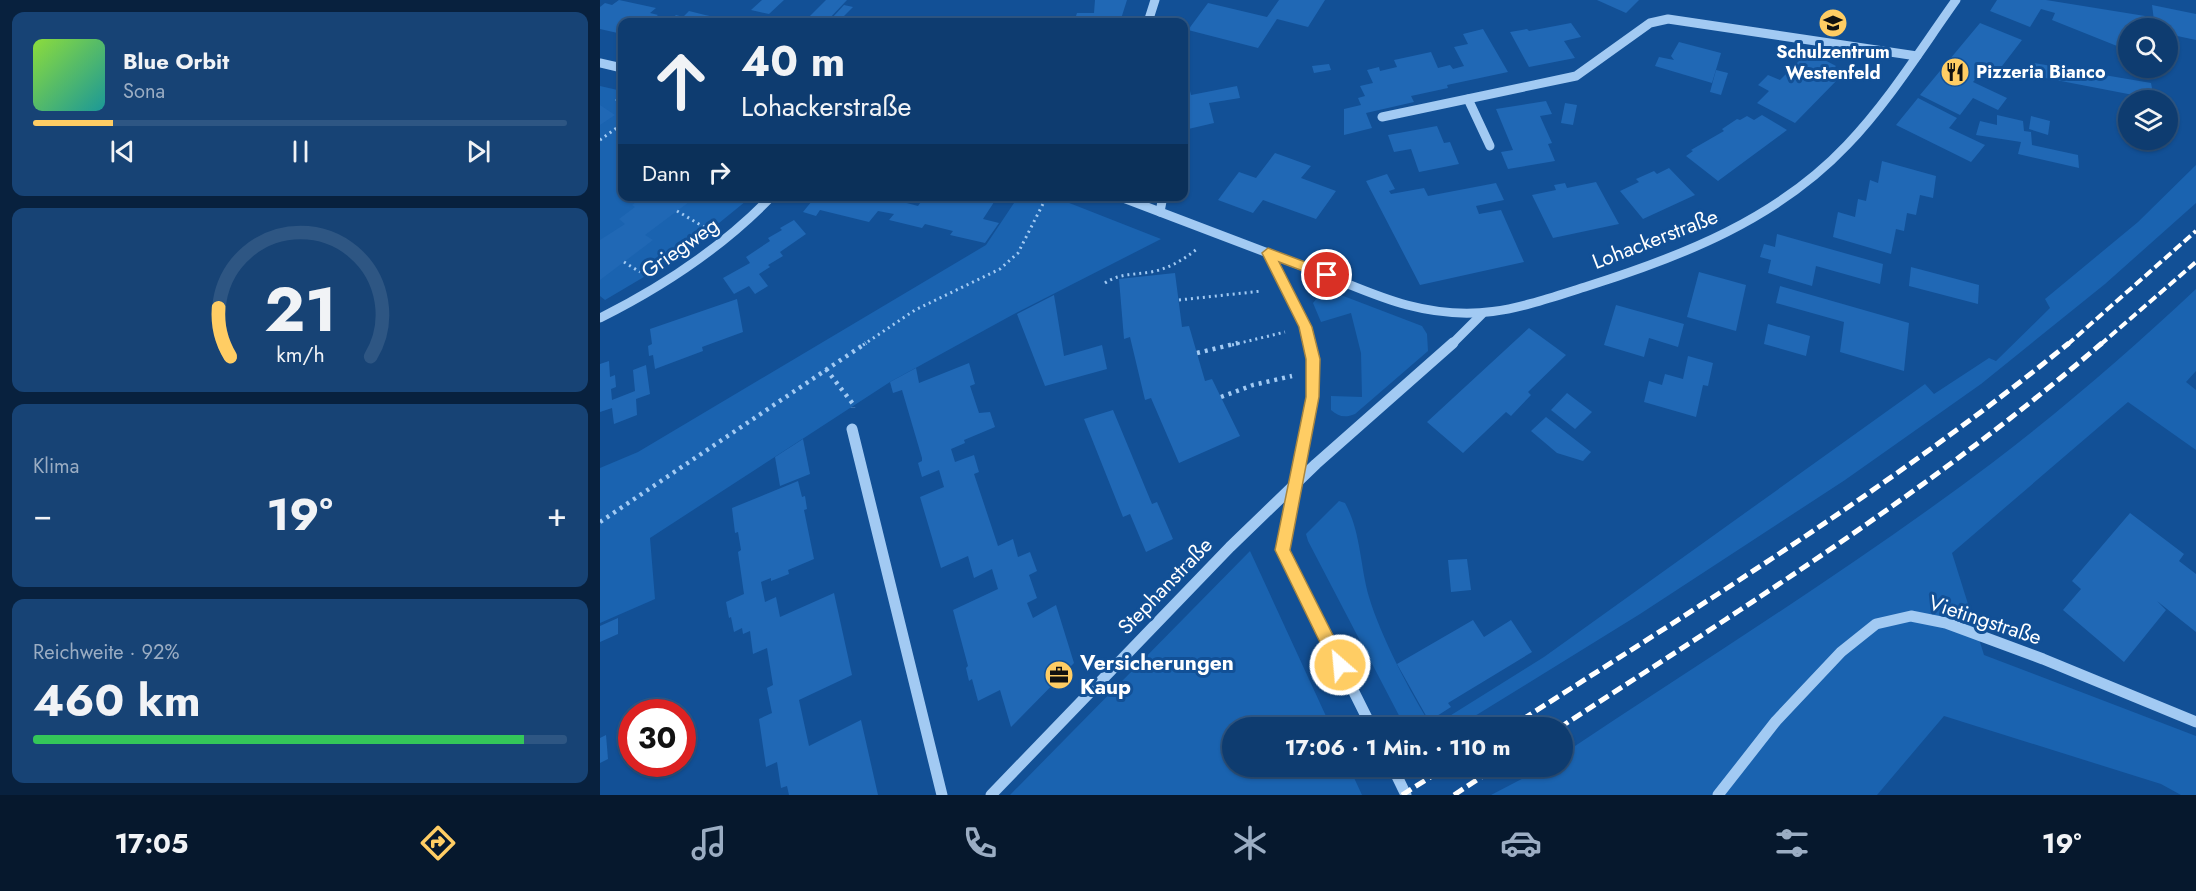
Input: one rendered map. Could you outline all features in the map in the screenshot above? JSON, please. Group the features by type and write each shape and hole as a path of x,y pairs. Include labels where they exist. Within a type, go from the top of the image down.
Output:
{"street":[{"path":"1149,18 1155,0"},
{"name":"Lohackerstraße","path":"1131,201 1406,305 1482,314 1526,305 1652,266 1701,247 1775,207 1827,165 1873,119 1956,0"},
{"path":"1382,117 1576,76 1650,23 1668,19 1917,56"},
{"path":"600,63 618,67"},
{"path":"1468,99 1490,146"},
{"name":"Griegweg","path":"600,318 661,285 725,240 754,216 768,201"},
{"path":"1160,212 1162,201"},
{"path":"1268,253 1306,327 1313,359 1312,397 1283,550 1366,717"},
{"path":"1295,484 1472,326 1482,314"},
{"path":"852,429 942,795"},
{"name":"Stephanstraße","path":"990,795 1230,547 1295,484"},
{"name":"Vietingstraße","path":"1718,795 1776,721 1841,652 1875,624 1911,616 1946,623 2196,722"},
{"path":"1398,777 1407,795"}],"path":[{"path":"600,140 618,127"},
{"path":"600,522 915,310 1000,269 1018,253 1044,201"},
{"path":"677,211 725,240"},
{"path":"1106,283 1116,275 1152,272 1182,261 1216,233"},
{"path":"1179,300 1287,288"},
{"path":"1197,353 1306,327"},
{"path":"826,369 853,404 852,429"},
{"path":"1221,397 1253,385 1313,371"}],"shaded area":[{"path":"600,86 618,90 618,201 746,201 676,258 605,300 600,296"},
{"path":"2196,165 2196,203 2105,284 1981,384 1845,480 1640,614 1473,717 1448,717 1544,657 1925,384 1934,394 1989,358 1996,361 2050,308 2045,299 2138,222"},
{"path":"1015,201 1064,201 1161,239 1014,314 890,382 650,538 655,599 600,623 600,468 638,452 986,245"},
{"path":"2196,289 2196,371 2186,382 2196,390 2196,450 2128,402 1952,553 1984,655 2196,736 2196,795 2181,795 2161,784 1944,716 1877,795 1491,795 1526,777 1573,777 1573,747 1887,539 2018,443 2122,357"},
{"path":"1322,292 1333,292 1422,326 1427,334 1428,351 1355,414 1348,416 1339,415 1331,410 1331,396 1362,397 1361,353 1351,313 1321,322 1313,303"},
{"path":"1339,501 1345,503 1350,514 1369,597 1388,646 1426,717 1400,717 1308,541 1306,534"},
{"path":"1250,551 1326,717 1222,717 1222,777 1354,777 1362,795 1010,795"}],"building":[{"path":"619,0 656,8 650,13 658,15 654,18 618,18 618,33 600,29 600,7 605,3 612,5"},
{"path":"762,0 784,0 769,14 751,10"},
{"path":"826,0 847,0 830,18 809,17"},
{"path":"1095,0 1127,0 1121,18 1075,18 1077,13 1094,13"},
{"path":"1279,0 1325,0 1308,27 1277,19 1258,48 1188,30 1208,3 1267,17"},
{"path":"1597,0 1639,0 1626,13"},
{"path":"1997,0 2046,0 2145,16 2144,18 2118,18 2118,46 2052,20 2055,13 2041,9 2030,27 1990,11"},
{"path":"844,5 853,7 842,18 832,18"},
{"path":"2152,5 2196,14 2196,40 2178,36 2178,18 2154,18"},
{"path":"689,11 720,18 673,18 676,15 683,17"},
{"path":"1571,23 1581,37 1564,41 1575,58 1529,67 1510,32 1527,29 1529,31"},
{"path":"1980,23 2022,40 1999,70 1987,65 1973,82 2007,98 1998,110 1973,98 1960,115 1920,95"},
{"path":"1483,29 1508,72 1447,85 1448,88 1411,96 1414,102 1366,113 1372,128 1344,135 1344,109 1361,105 1358,98 1365,96 1360,86 1373,83 1367,70 1379,67 1380,71 1397,67 1394,60 1431,52 1438,68 1450,65 1453,69 1464,66 1454,47 1468,44 1463,34"},
{"path":"1679,42 1721,53 1712,83 1655,66 1659,57 1674,60 1671,56"},
{"path":"1815,55 1836,66 1830,72 1840,77 1795,123 1757,103 1769,91 1758,85 1768,75 1780,80 1802,58 1809,61"},
{"path":"2034,63 2151,83 2152,90 2118,90 2118,92 2035,76"},
{"path":"1329,64 1331,70 1314,73 1312,66"},
{"path":"1716,70 1728,73 1721,95 1710,92"},
{"path":"1237,86 1240,98 1209,103 1214,123 1188,129 1188,87 1191,95"},
{"path":"1918,98 1957,118 1949,128 1985,145 1971,162 1896,125"},
{"path":"1546,101 1552,114 1540,116 1552,143 1548,144 1555,161 1508,169 1501,152 1513,150 1496,109"},
{"path":"1565,103 1577,105 1573,125 1561,123"},
{"path":"600,105 615,115 600,125"},
{"path":"1762,115 1787,130 1718,181 1686,156 1693,151 1691,150 1724,131 1722,129 1737,119 1740,120 1747,116 1754,120"},
{"path":"1997,115 2023,121 2024,131 2031,132 2032,145 2078,155 2079,168 2018,154 2021,142 1976,135 1980,121 1997,125"},
{"path":"2031,116 2050,121 2048,135 2029,129"},
{"path":"1437,126 1444,143 1450,142 1459,164 1419,172 1411,149 1394,152 1388,135"},
{"path":"1275,153 1311,166 1301,178 1336,191 1316,219 1263,200 1253,213 1218,200 1239,172 1256,178"},
{"path":"1882,161 1936,176 1933,198 1920,195 1916,215 1907,213 1904,231 1896,229 1891,254 1833,237 1838,212 1855,217 1858,199 1866,201 1870,180 1878,183"},
{"path":"1669,168 1695,195 1643,219 1620,191 1639,182 1636,179 1654,171 1657,174"},
{"path":"1387,174 1395,189 1389,191 1391,194 1424,188 1428,196 1496,183 1504,200 1476,206 1479,214 1501,210 1524,262 1420,285 1366,181"},
{"path":"1596,182 1619,224 1553,238 1532,195 1556,190 1554,185 1565,183 1567,188"},
{"path":"637,201 690,201 645,235 653,240 600,280 600,240 625,224 619,219 635,207 632,205"},
{"path":"812,201 904,201 918,206 922,201 995,201 983,219 999,223 985,243 950,235 953,231 925,224 922,228 889,220 894,214 878,211 869,222 820,210 816,216 803,212"},
{"path":"794,220 806,234 780,252 783,256 759,274 768,286 755,294 749,286 734,294 723,278 750,263 746,257 770,241 768,238 782,230 780,228"},
{"path":"1777,234 1883,264 1880,284 1816,266 1812,286 1768,273 1771,260 1760,257 1764,244 1775,247"},
{"path":"1911,267 1979,285 1978,304 1909,286"},
{"path":"1699,272 1746,285 1736,331 1687,317"},
{"path":"1175,273 1182,327 1189,326 1205,381 1212,379 1240,436 1179,463 1151,398 1145,400 1130,337 1124,339 1119,279"},
{"path":"1780,286 1909,323 1904,371 1840,352 1844,322 1776,303"},
{"path":"1054,295 1064,356 1102,345 1107,369 1045,386 1017,314"},
{"path":"737,299 743,332 702,347 703,351 655,369 653,355 649,356 648,346 652,344 650,329"},
{"path":"1616,305 1684,324 1678,347 1649,338 1644,357 1604,345"},
{"path":"1768,324 1810,336 1806,356 1764,344"},
{"path":"1529,328 1566,355 1528,392 1531,395 1511,416 1506,412 1463,453 1427,422"},
{"path":"1688,356 1713,363 1708,386 1703,385 1696,417 1644,402 1649,381 1662,385 1665,374 1683,379"},
{"path":"609,361 610,377 615,375 616,387 611,389 612,400 635,391 633,370 646,365 650,394 636,399 637,415 614,424 612,408 600,412 600,364"},
{"path":"969,363 975,384 970,386 979,413 990,412 995,427 964,440 965,443 951,449 955,462 974,455 979,472 974,474 998,546 1013,539 1018,557 1030,552 1037,571 1029,575 1037,598 1027,603 1033,618 1056,605 1074,663 1011,727 1000,690 978,701 972,679 969,681 966,668 968,666 953,610 998,589 992,569 974,578 968,556 941,568 920,497 944,487 939,470 922,477 918,463 922,461 922,458 902,390 893,393 890,382 916,368 919,383"},
{"path":"1567,393 1592,412 1575,429 1551,410"},
{"path":"1113,410 1152,504 1157,502 1173,539 1146,552 1130,514 1123,517 1084,419"},
{"path":"1546,417 1591,452 1583,461 1557,453 1531,431"},
{"path":"803,439 810,474 780,486 775,457"},
{"path":"798,481 802,497 805,496 807,509 804,510 814,559 788,570 789,574 761,582 765,602 776,597 780,617 834,593 852,675 799,700 809,746 861,720 878,795 789,795 787,786 781,788 777,762 766,767 759,719 772,713 767,688 773,685 767,648 753,654 750,631 743,634 742,628 734,632 726,602 744,594 738,552 741,550 738,532 735,533 732,508"},
{"path":"2130,513 2184,554 2179,561 2196,574 2196,632 2157,601 2166,610 2124,662 2063,610 2081,589 2072,581"},
{"path":"1467,559 1471,590 1451,592 1448,560"},
{"path":"618,618 618,634 600,642 600,626"},
{"path":"1473,620 1484,637 1511,620 1532,652 1448,703 1451,707 1435,717 1427,717 1397,664"},
{"path":"606,735 608,759 600,763 600,738"}],"railway":[{"path":"2067,345 2196,231"},
{"path":"2100,345 2196,262"},
{"path":"1526,717 1865,495 1935,446 2069,343"},
{"path":"1573,719 1768,591 1905,497 2038,396 2102,343"},
{"path":"1402,795 1431,777"},
{"path":"1454,795 1481,777"}],"place":[{"name":"Schulzentrum Westenfeld","path":"1833,23"},
{"name":"Pizzeria Bianco","path":"1955,72"},
{"name":"Versicherungen Kaup","path":"1059,675"}],"route":[{"path":"1327,275 1268,253 1306,327 1313,359 1312,397 1283,550 1340,665"}]}
